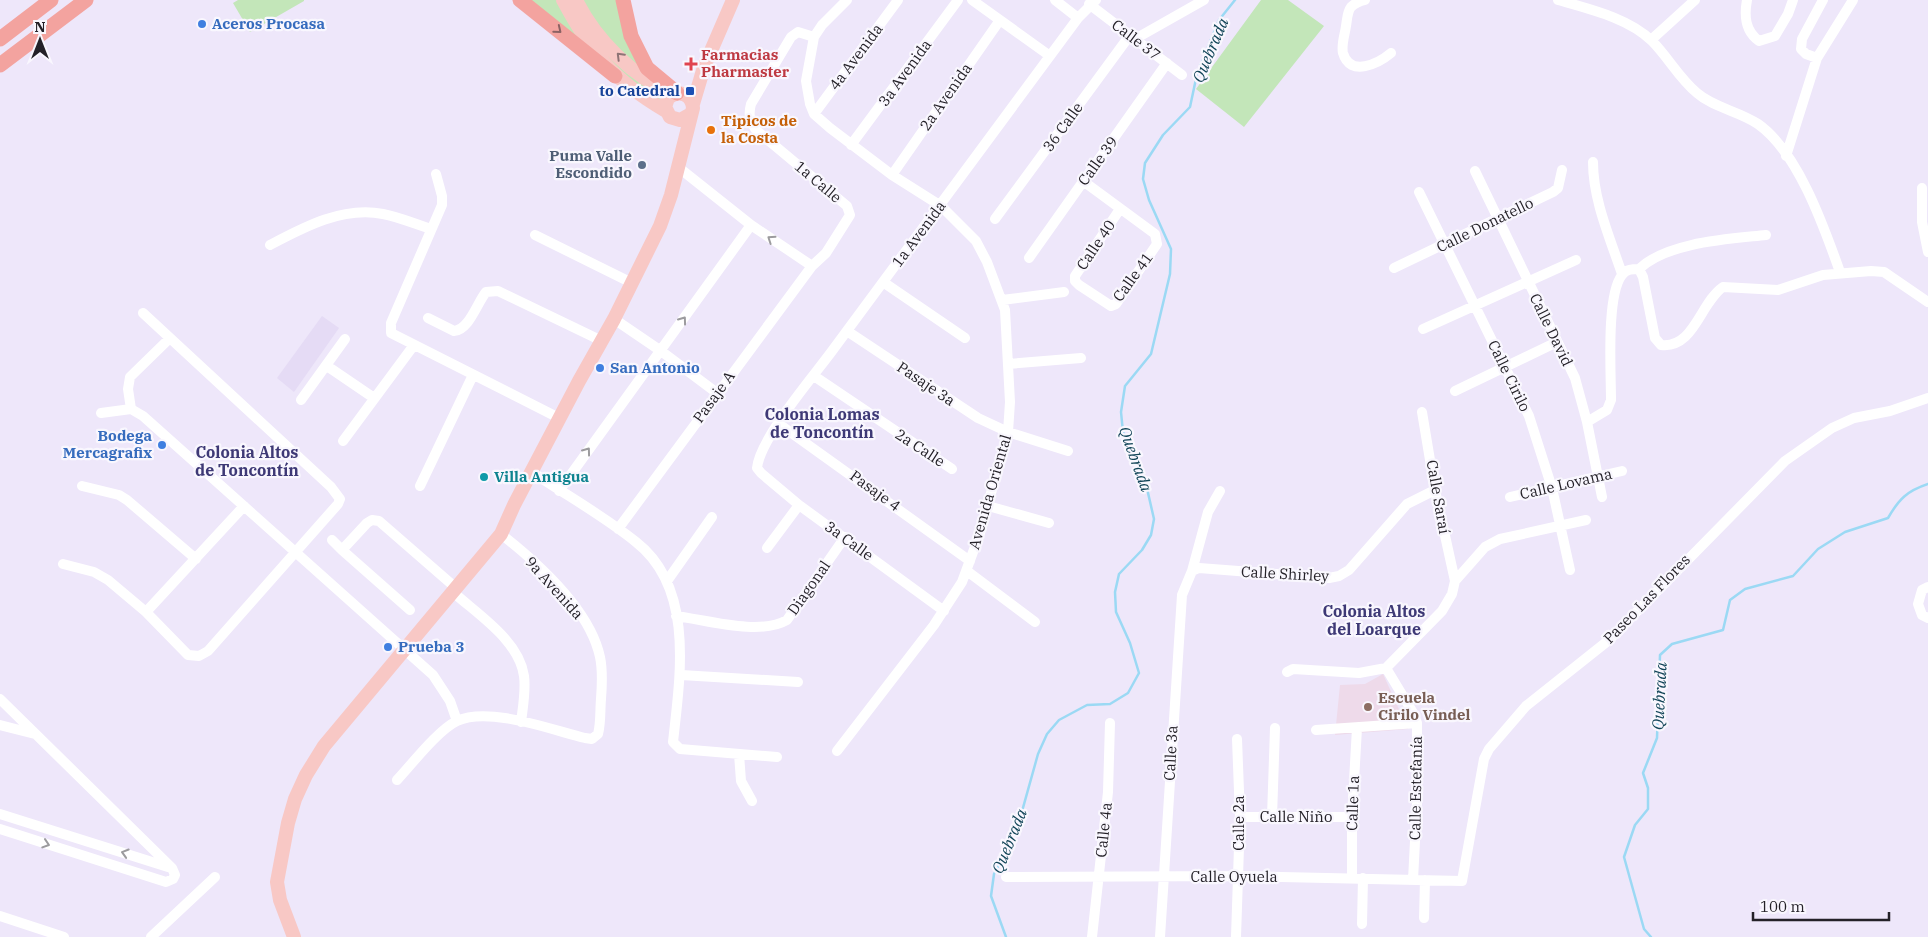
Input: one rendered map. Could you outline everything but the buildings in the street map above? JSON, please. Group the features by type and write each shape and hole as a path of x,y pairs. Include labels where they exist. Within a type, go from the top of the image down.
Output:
{"highway":[{"path":"0,39 51,0"},
{"path":"0,65 86,0"},
{"path":"520,0 615,76"},
{"path":"623,0 630,36 647,68 677,93"}],"main road":[{"path":"563,0 588,44 615,76 634,92 680,120 691,110"},
{"path":"576,0 599,35 634,70 655,86 689,97 691,110"},
{"path":"294,937 280,900 277,882 295,799 324,746 501,534 559,418 614,319 660,226 704,67 733,0"},
{"path":"679,160 666,101 704,67"}],"street":[{"path":"814,114 806,81 814,37 822,25 847,0"},
{"name":"4a Avenida","path":"814,114 898,0"},
{"name":"3a Avenida","path":"851,145 958,0"},
{"path":"972,0 1050,56"},
{"path":"1055,0 1078,18"},
{"path":"1133,37 1204,0"},
{"path":"1365,0 1351,7 1343,44 1343,54 1347,60 1356,66 1365,67 1374,66 1391,53"},
{"path":"1558,0 1605,14 1651,40 1698,95 1746,116 1760,125 1773,138 1786,156 1813,201 1840,272"},
{"path":"1651,40 1695,0"},
{"path":"1747,0 1746,23 1750,35 1759,41 1775,36 1788,14 1793,0"},
{"path":"1817,58 1806,54 1801,48 1802,39 1823,0"},
{"path":"1786,156 1817,58 1853,0"},
{"name":"1a Avenida","path":"757,468 760,454 779,424 1078,18 1092,2"},
{"name":"Calle 37","path":"1092,2 1182,75"},
{"name":"2a Avenida","path":"892,174 1000,20"},
{"name":"1a Calle","path":"812,266 826,253 850,215 850,210 756,130 750,121 749,112 794,33 814,37"},
{"name":"36 Calle","path":"995,219 1133,37"},
{"name":"Calle 39","path":"1028,258 1168,63"},
{"name":"Avenida Oriental","path":"814,114 851,145 940,206 976,241 987,262 1005,310 1008,364 1008,432 969,566 944,611 837,750"},
{"path":"679,160 751,225 812,266"},
{"path":"1587,422 1607,410 1610,400 1613,302 1622,274 1599,202 1593,175 1593,162"},
{"name":"Calle Donatello","path":"1394,268 1558,188 1562,170"},
{"name":"Calle David","path":"1475,171 1575,378 1587,422 1602,497"},
{"path":"436,174 442,196 442,205 390,326 394,336 559,418"},
{"name":"Calle 41","path":"1075,281 1105,304 1116,304 1157,244 1155,234 1083,181"},
{"path":"1922,188 1922,222 1927,246"},
{"name":"Calle Cirilo","path":"1419,192 1529,416 1552,488 1570,570"},
{"name":"Calle 40","path":"1075,281 1075,276 1120,209"},
{"path":"270,245 309,225 350,213 384,214 431,229"},
{"path":"558,490 662,351 751,225"},
{"path":"535,235 632,283"},
{"path":"1622,274 1628,270 1639,270 1656,258 1703,242 1766,235"},
{"path":"1423,329 1576,260"},
{"name":"Pasaje A","path":"618,529 812,266"},
{"path":"1639,270 1643,277 1655,338 1661,345 1670,346 1677,344 1687,335 1723,287 1778,290 1823,275 1840,272 1884,272 1928,300"},
{"path":"883,282 965,338"},
{"path":"428,318 454,331 459,331 464,327 486,292 498,290 602,341"},
{"path":"1002,300 1064,292"},
{"path":"63,564 94,572 146,612 188,654 193,656 204,654 335,509 340,499 338,495 143,313"},
{"path":"614,319 662,351 717,393"},
{"name":"Pasaje 3a","path":"847,331 978,418 1008,432 1068,452"},
{"path":"131,409 128,388 130,377 170,338"},
{"path":"301,400 345,339"},
{"path":"1455,391 1557,342"},
{"path":"343,441 414,345"},
{"path":"1008,364 1080,358"},
{"path":"327,366 374,398"},
{"path":"420,486 473,375"},
{"name":"2a Calle","path":"814,376 952,469"},
{"name":"Paseo Las Flores","path":"1462,881 1484,759 1489,750 1526,706 1610,640 1785,462 1832,428 1847,421 1916,404 1928,398"},
{"path":"101,413 131,409 143,416 433,675 442,686 457,722"},
{"name":"Calle Saraí","path":"1422,412 1435,490 1455,581"},
{"name":"Pasaje 4","path":"779,424 969,566 1035,622"},
{"name":"3a Calle","path":"757,468 799,505 944,611"},
{"name":"Calle Lovama","path":"1510,497 1622,471"},
{"path":"532,472 637,542 655,561 667,581 676,616 680,674 673,742 675,746 680,749 778,757"},
{"path":"82,486 119,495 127,500 196,559"},
{"name":"Calle Shirley","path":"1192,571 1199,568 1313,577 1339,576 1348,570 1406,504 1435,490"},
{"name":"Calle 3a","path":"1160,937 1173,704 1182,595 1192,571 1208,512 1220,491"},
{"path":"767,548 799,505"},
{"path":"146,612 244,506"},
{"path":"988,506 1049,523"},
{"path":"667,581 712,517"},
{"path":"342,550 367,522 372,520 379,521 455,590 507,641 517,657 524,674 521,722 489,718 475,718 457,722 432,742 397,780"},
{"path":"1287,672 1293,669 1360,674 1386,668 1442,611 1452,594 1455,581 1486,547 1500,539 1586,520"},
{"name":"9a Avenida","path":"501,534 555,584 581,614 593,636 600,658 602,682 600,729 595,737 585,738 521,722"},
{"name":"Diagonal","path":"676,616 752,627 777,626 787,620 845,537"},
{"path":"332,540 410,610"},
{"path":"1928,587 1922,590 1918,604 1922,615 1928,618"},
{"name":"Calle Estefanía","path":"1386,668 1412,711 1416,724 1418,802 1413,880"},
{"path":"680,674 798,682"},
{"path":"0,699 172,868 175,874 173,879 166,882 0,829"},
{"name":"Calle 4a","path":"1092,937 1108,792 1110,723"},
{"path":"1316,730 1416,724"},
{"path":"0,725 37,735"},
{"path":"1272,817 1275,728"},
{"name":"Calle 1a","path":"1352,878 1352,817 1357,728"},
{"name":"Calle 2a","path":"1236,937 1240,817 1237,740"},
{"path":"739,754 741,781 752,801"},
{"path":"0,814 172,868"},
{"name":"Calle Niño","path":"1240,817 1352,817"},
{"path":"151,937 215,876"},
{"name":"Calle Oyuela","path":"1006,877 1164,878 1238,876 1462,881"},
{"path":"1362,924 1363,878"},
{"path":"1424,918 1425,880"},
{"path":"0,916 64,937"}],"shaded area":[{"path":"322,316 339,328 294,392 277,378"},
{"name":"Escuela Cirilo Vindel","path":"1383,674 1408,729 1335,735 1340,685 1365,684"}],"green space":[{"path":"238,0 304,1 250,32 233,3"},
{"path":"520,0 623,0 631,36 673,94 665,104"},
{"path":"1261,0 1288,0 1324,26 1244,127 1196,89"}],"waterway":[{"name":"Quebrada","path":"1006,937 991,896 994,874 1016,833 1038,754 1047,734 1059,720 1087,705 1110,704 1128,693 1139,673 1130,643 1116,612 1115,592 1119,574 1142,550 1151,535 1154,519 1143,471 1123,432 1121,412 1125,386 1151,354 1170,274 1171,249 1149,200 1143,179 1145,163 1163,135 1190,107 1197,74 1219,20 1235,0"},
{"name":"Quebrada","path":"1651,937 1644,929 1624,857 1635,825 1648,809 1648,788 1643,773 1657,738 1660,655 1672,644 1723,630 1730,600 1745,589 1793,576 1818,549 1845,532 1888,518 1904,496 1928,484"}],"place":[{"name":"Aceros Procasa","path":"202,24"},
{"name":"Farmacias Pharmaster","path":"691,64"},
{"name":"to Catedral","path":"690,91"},
{"name":"Tipicos de la Costa","path":"711,130"},
{"name":"Puma Valle Escondido","path":"642,165"},
{"name":"San Antonio","path":"600,368"},
{"name":"Bodega Mercagrafix","path":"162,445"},
{"name":"Villa Antigua","path":"484,477"},
{"name":"Prueba 3","path":"388,647"},
{"name":"Escuela Cirilo Vindel","path":"1368,707"}],"district":[{"name":"Colonia Lomas de Toncontín","path":"822,423"},
{"name":"Colonia Altos de Toncontín","path":"247,461"},
{"name":"Colonia Altos del Loarque","path":"1374,620"}]}
